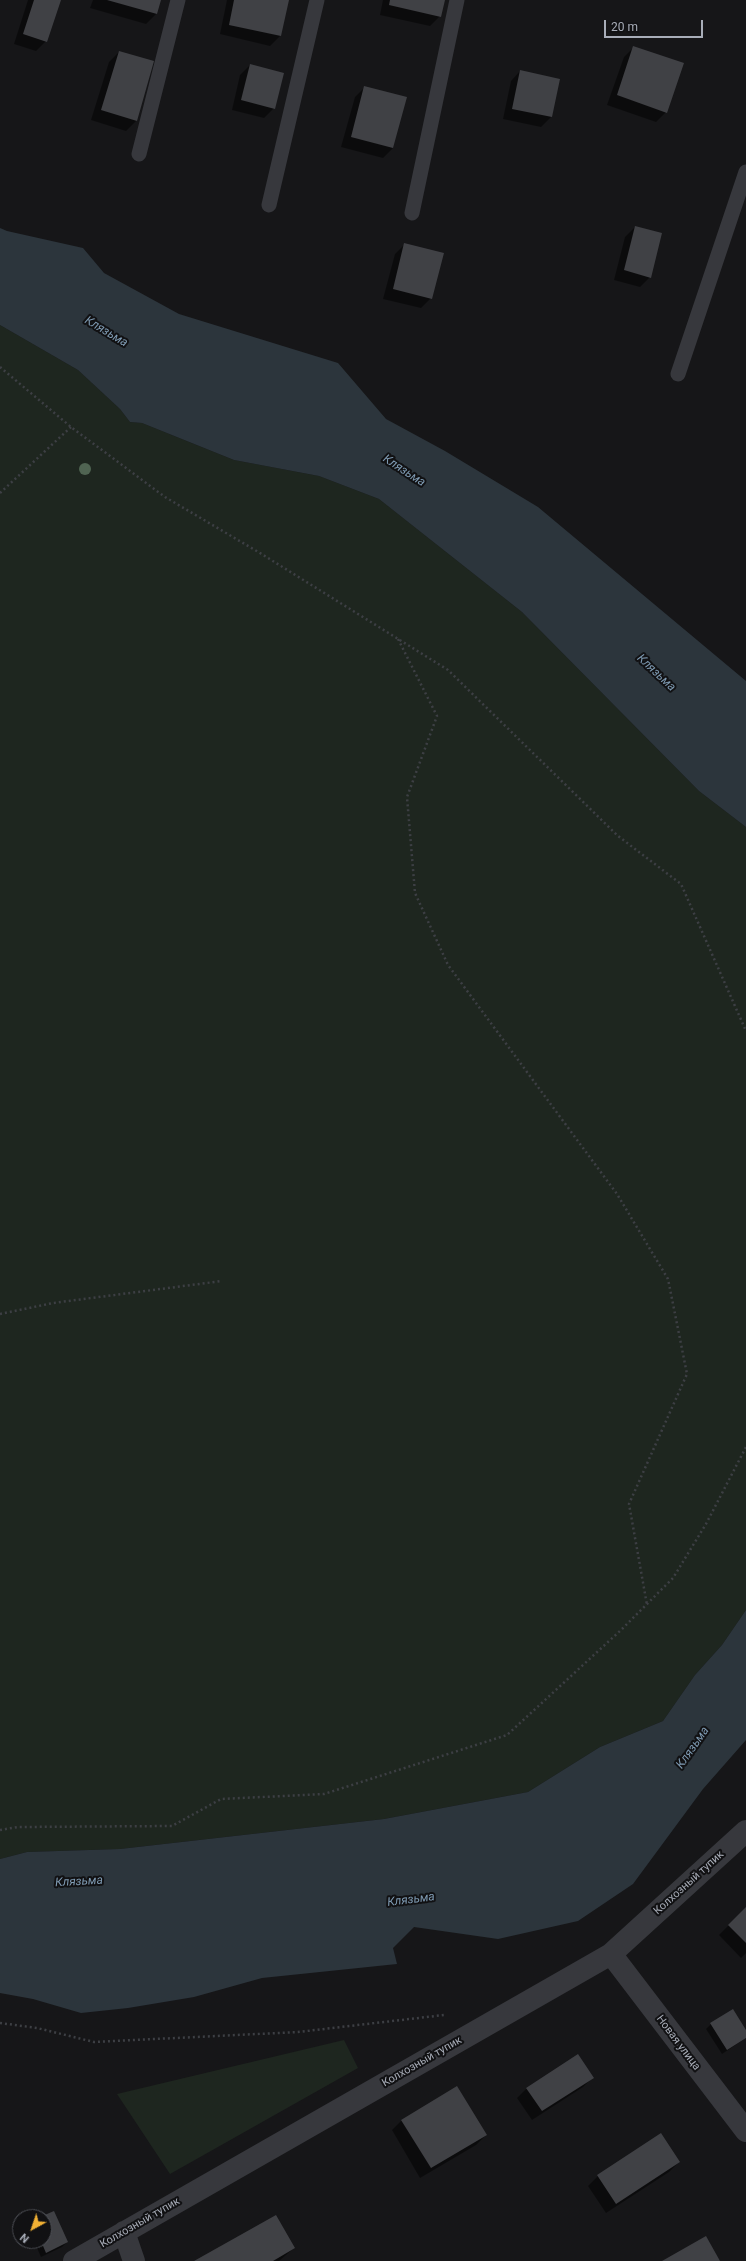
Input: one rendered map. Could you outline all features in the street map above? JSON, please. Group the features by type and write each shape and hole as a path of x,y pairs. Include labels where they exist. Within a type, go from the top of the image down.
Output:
{"street":[{"name":"Колхозный тупик","path":"74,2261 611,1954 746,1831"},
{"name":"Новая улица","path":"611,1954 746,2131"},
{"path":"124,2232 134,2261"}],"lane":[{"path":"139,154 178,0"},
{"path":"269,205 317,0"},
{"path":"412,213 457,0"},
{"path":"678,374 746,172"}],"path":[{"path":"0,367 71,427 165,497 260,553 448,670 618,836 681,884 746,1031"},
{"path":"0,493 71,427"},
{"path":"398,639 437,716 407,797 415,893 448,965 617,1194 668,1280 687,1374 629,1504 647,1604"},
{"path":"0,1314 53,1303 222,1281"},
{"path":"0,1830 18,1827 172,1826 221,1799 324,1794 507,1735 673,1578 706,1524 746,1447"},
{"path":"0,2023 37,2028 94,2042 298,2032 448,2015"}],"shaded area":[{"path":"0,325 78,370 120,409 130,422 142,423 234,460 319,476 379,499 522,612 699,791 746,827 746,1610 722,1645 695,1675 663,1721 600,1747 528,1792 384,1819 120,1849 27,1852 0,1859"},
{"path":"344,2040 358,2068 170,2174 117,2094"}],"water":[{"name":"Клязьма","path":"0,228 7,231 83,248 104,273 179,314 338,363 386,419 445,451 538,507 746,681 746,827 699,791 522,612 379,499 319,476 234,460 142,423 130,422 120,409 78,370 0,325"},
{"name":"Клязьма","path":"746,1610 746,1740 703,1789 633,1884 578,1921 498,1939 414,1927 393,1948 397,1964 262,1978 194,1997 128,2008 81,2013 33,1999 0,1993 0,1859 27,1852 120,1849 384,1819 528,1792 600,1747 663,1721 695,1675 722,1645"}],"building":[{"path":"34,0 61,0 47,42 23,34"},
{"path":"107,0 161,0 157,14"},
{"path":"234,0 289,0 281,36 229,25"},
{"path":"390,0 445,0 441,17 389,5"},
{"path":"633,46 684,63 667,113 617,95"},
{"path":"119,51 154,61 137,121 101,110"},
{"path":"250,64 284,73 275,109 241,100"},
{"path":"520,70 560,79 552,117 512,109"},
{"path":"364,86 407,97 393,148 351,137"},
{"path":"635,226 662,233 651,278 624,270"},
{"path":"404,243 444,253 432,299 393,289"},
{"path":"746,1907 746,1943 728,1925"},
{"path":"733,2009 746,2030 746,2038 727,2050 710,2023"},
{"path":"578,2054 594,2078 542,2111 526,2088"},
{"path":"457,2086 487,2135 431,2168 401,2120"},
{"path":"661,2133 680,2162 616,2204 597,2175"},
{"path":"54,2211 68,2242 46,2253 44,2249 52,2249 52,2212"},
{"path":"276,2215 295,2248 273,2261 194,2261"},
{"path":"706,2236 720,2261 662,2261"}]}
